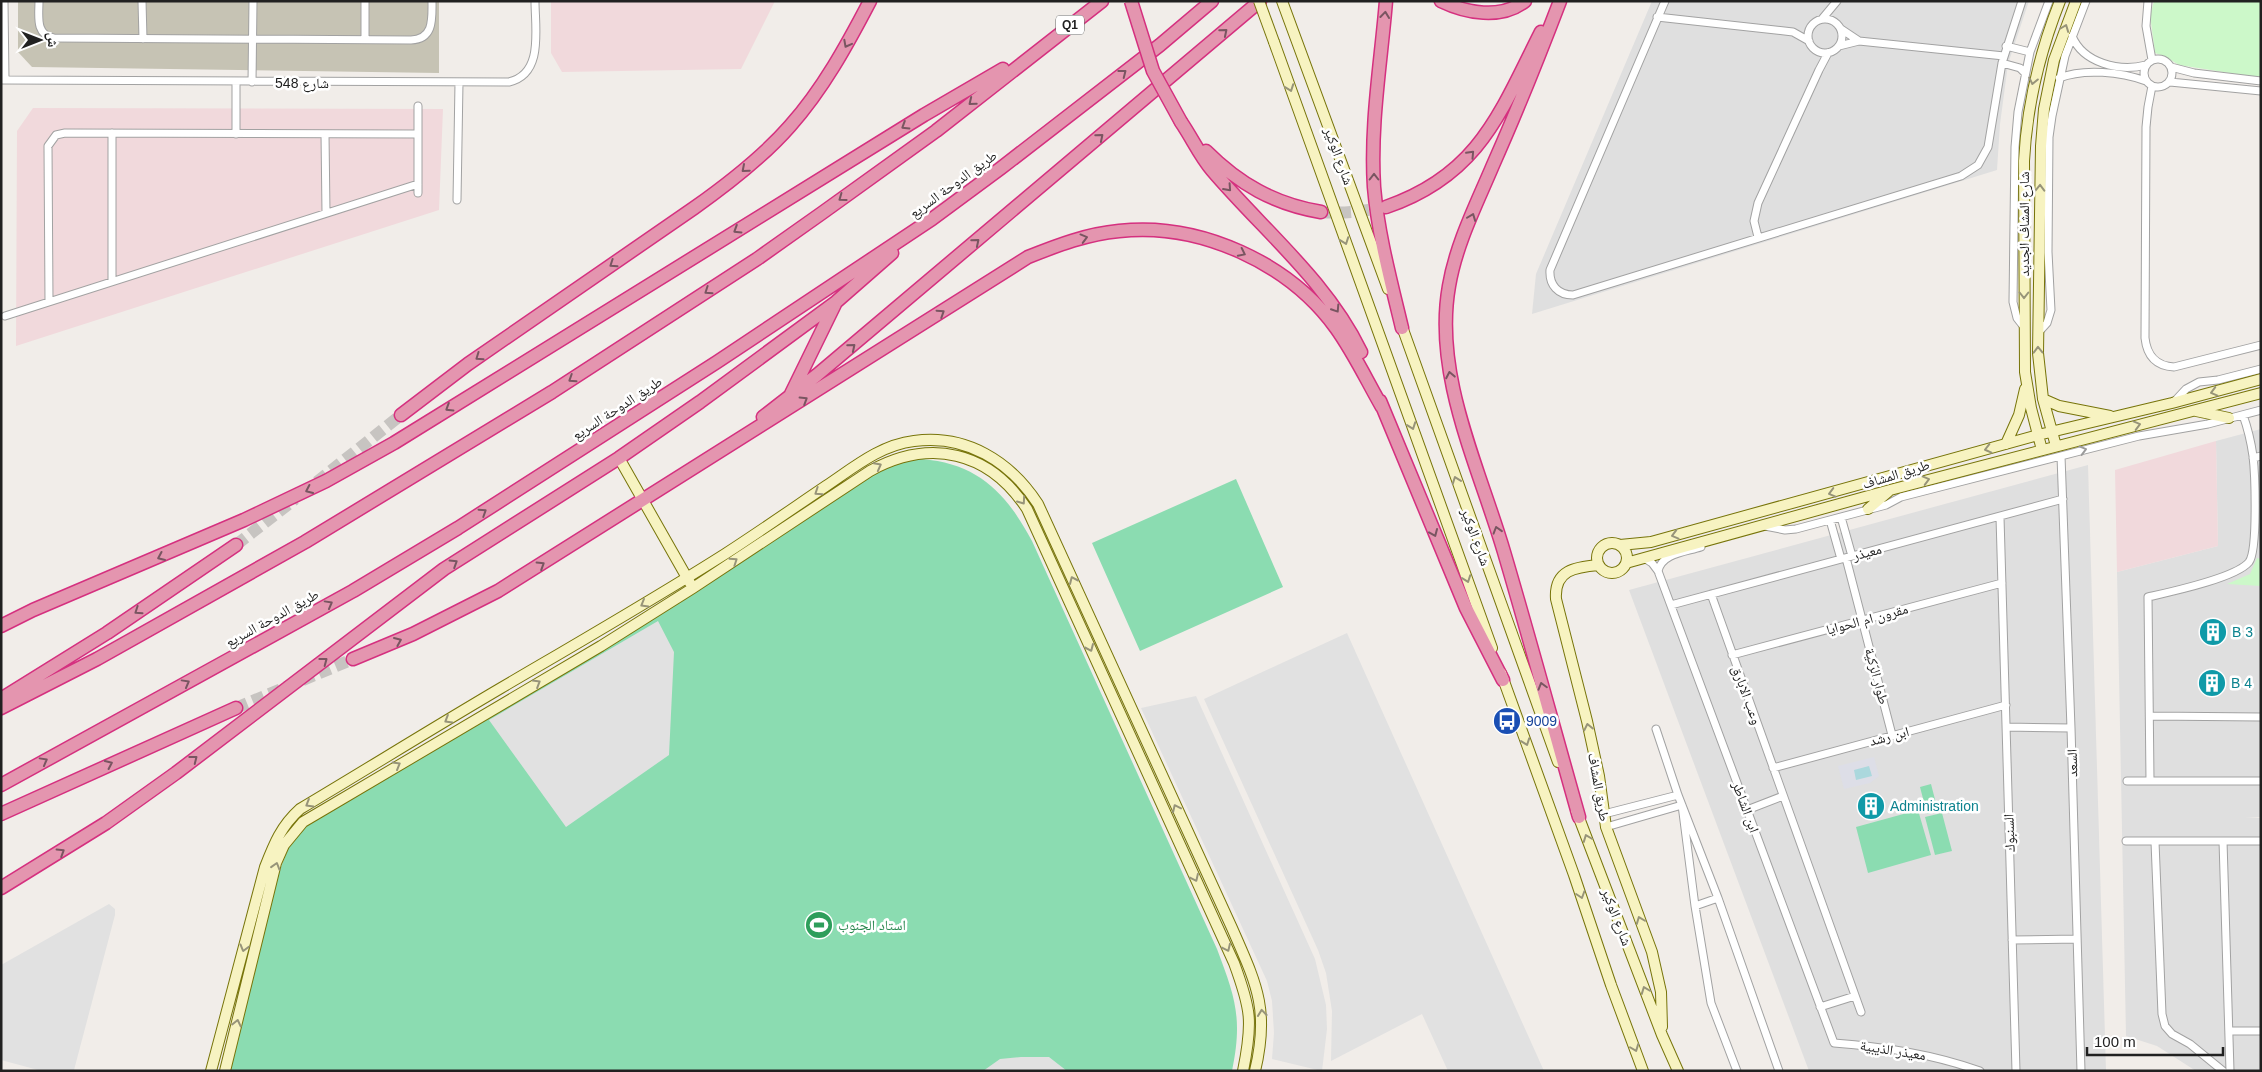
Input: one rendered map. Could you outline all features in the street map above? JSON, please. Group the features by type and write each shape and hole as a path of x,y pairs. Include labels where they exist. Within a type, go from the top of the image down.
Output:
{"highway":[{"path":"401,416 468,364 728,184 762,154 790,126 818,90 842,54 870,1"},
{"name":"Q1","path":"1038,49 1102,1"},
{"path":"1131,1 1153,71 1181,122 1210,168 1328,296 1360,351 1466,608 1503,680"},
{"name":"طريق الدوحة السريع","path":"1,785 353,591 458,528 717,362 932,219 1160,45 1212,1"},
{"path":"703,463 790,396 1260,1"},
{"path":"1386,1 1377,92 1374,187 1382,238 1402,328"},
{"path":"1441,1 1468,12 1488,13 1504,10 1525,1"},
{"path":"1386,206 1428,189 1462,164 1478,147 1489,132 1558,1"},
{"path":"1558,1 1534,69 1456,257 1447,301 1445,342 1454,392 1504,551 1579,817"},
{"path":"1,626 33,610 244,520 326,481 394,443 924,115 1038,49"},
{"path":"1,708 96,660 305,542 552,392 733,274 822,213 936,131 1038,49"},
{"path":"1190,134 1236,179 1255,190 1290,205 1321,212"},
{"path":"1,888 90,834 168,779 444,569 619,458 700,402 836,302 932,219"},
{"path":"353,660 413,634 498,591 1028,257 1064,243 1095,235 1121,231 1176,233 1213,242 1256,260 1290,281 1322,311 1336,328 1382,407"},
{"path":"790,396 836,302"},
{"path":"1,699 107,633 236,545"},
{"path":"1,814 236,708"}],"street":[{"path":"3,80 4,1"},
{"path":"39,1 39,26 41,31 49,37 411,40 422,38 432,25 432,1"},
{"path":"142,1 143,39"},
{"path":"252,82 253,1"},
{"path":"365,1 365,39"},
{"name":"شارع 548","path":"3,80 509,82 518,80 525,75 534,60 535,1"},
{"name":"شارع الوكير","path":"1260,1 1574,875 1610,985 1643,1071"},
{"name":"شارع الوكير","path":"1282,1 1402,328 1504,616 1662,1035 1678,1071"},
{"path":"1665,1 1552,264 1550,276 1552,283 1560,292 1573,295 1961,176 1970,171 1978,165 1988,147 2006,46 2022,1"},
{"path":"2024,327 2014,310 2012,295 2015,147 2025,72 2030,52 2049,1"},
{"name":"شارع المشاف الجديد","path":"2042,450 2026,383 2024,327 2025,131 2034,76 2049,27 2060,1"},
{"name":"شارع المشاف الجديد","path":"2056,446 2043,399 2039,369 2041,146 2044,109 2054,60 2076,1"},
{"path":"2038,333 2047,324 2051,310 2048,252 2050,137 2059,78 2072,36 2086,1"},
{"path":"2148,1 2146,26 2152,60"},
{"path":"1793,32 1811,26 1822,19 1836,2"},
{"path":"1835,22 1836,2"},
{"path":"1658,17 1793,32 1809,41 1816,51 1818,70"},
{"path":"1822,19 1835,22 1841,29 1859,41"},
{"path":"1809,41 1808,33 1811,26"},
{"path":"1839,46 1842,38 1841,29"},
{"path":"2072,36 2078,48 2095,60 2123,68 2146,65 2152,60 2161,59 2171,67 2261,81"},
{"path":"1758,238 1754,222 1758,203 1818,70 1828,53 1839,46 1859,41 2003,60 2025,72"},
{"path":"2006,46 2030,52"},
{"path":"1816,51 1828,53"},
{"path":"2146,65 2144,73 2149,84 2146,117 2145,338 2148,353 2159,364 2174,367 2261,345"},
{"path":"2170,82 2172,77 2171,67"},
{"path":"2059,78 2074,73 2091,72 2128,76 2162,87 2170,82 2261,91"},
{"path":"236,82 236,134"},
{"path":"457,200 459,82"},
{"path":"418,106 418,193"},
{"path":"49,302 49,142 60,133 418,134"},
{"path":"112,133 112,281"},
{"path":"325,134 326,213"},
{"path":"5,316 418,184"},
{"path":"2172,404 2186,389 2199,382 2218,380 2261,369"},
{"name":"طريق المشاف","path":"1620,545 1651,542 2038,435 2112,416 2172,404 2261,380"},
{"path":"2006,444 2018,415 2026,383"},
{"name":"طريق المشاف","path":"1626,563 1890,490 2261,393"},
{"path":"2043,399 2059,406 2112,416"},
{"name":"طريق المشاف","path":"1760,525 1785,530 1796,529 1886,505 1902,497 2139,436 2261,410"},
{"path":"2192,411 2229,418"},
{"path":"2150,780 2148,597 2236,571 2250,561 2258,545 2257,457 2242,415"},
{"path":"211,1071 265,867 277,836 292,816 686,578 870,456 897,444 931,440 961,444 989,455 1016,475 1028,489 1044,517 1246,959 1256,987 1263,1021 1256,1071"},
{"path":"225,1071 276,863 291,833 302,822 600,646 693,588 870,471 900,457 930,453 955,455 980,464 1001,478 1019,496 1027,509 1234,962 1244,990 1251,1022 1243,1071"},
{"name":"السعد","path":"2061,456 2081,1071"},
{"path":"619,458 693,588"},
{"path":"1868,509 1890,490"},
{"name":"معيذر","path":"1670,605 2063,499"},
{"name":"السنبوك","path":"2000,516 2016,1071"},
{"name":"طوار الرّكية","path":"1841,517 1846,558 1892,735"},
{"name":"طوار الرّكية","path":"1830,520 1846,558"},
{"path":"1658,571 1662,562 1668,558 1714,543 1727,534"},
{"path":"1608,544 1620,545 1625,550 1626,563 1617,572 1612,572 1602,569 1597,559 1602,547 1608,544"},
{"name":"ابن الشاطر","path":"1644,557 1658,571 1834,1043"},
{"name":"طريق المشاف","path":"1599,565 1586,566 1568,572 1558,580 1555,588 1599,776 1606,827 1652,952 1661,992 1662,1035"},
{"name":"مقرون ام الحوايا","path":"1732,655 2002,583"},
{"name":"وعب الابارق","path":"1711,594 1861,1012"},
{"name":"ابن رشد","path":"1772,768 2006,705"},
{"path":"2150,716 2261,717"},
{"path":"2006,727 2071,728"},
{"path":"1656,729 1678,795 1718,898 1779,1071"},
{"path":"2126,781 2261,781"},
{"path":"1604,814 1678,795"},
{"path":"1746,810 1783,796"},
{"path":"1606,827 1682,805"},
{"path":"1682,805 1695,906 1711,1003 1737,1071"},
{"path":"2126,841 2261,841"},
{"path":"2223,841 2230,1071"},
{"path":"2155,842 2162,1014 2165,1026 2172,1034 2190,1044 2223,1071"},
{"path":"1695,906 1718,898"},
{"path":"2012,940 2077,939"},
{"path":"1820,1007 1855,996"},
{"path":"2229,1031 2261,1031"},
{"name":"معيذر الذيبية","path":"1834,1043 1903,1050 1949,1060 1980,1071"}],"shaded area":[{"path":"18,1 439,1 439,73 32,67 18,52"},
{"path":"551,1 775,1 741,69 562,72 551,53"},
{"path":"1652,1 2029,1 2008,64 2000,124 1997,170 1532,314 1536,274"},
{"path":"33,108 443,109 439,210 16,346 17,131"},
{"path":"2261,429 2261,817 2246,817 2261,818 2261,1071 2196,1071 2157,1046 2126,1036 2117,572 2218,546 2216,441"},
{"path":"2216,441 2218,546 2117,572 2115,470"},
{"path":"2088,465 2106,1071 1809,1071 1629,590"},
{"path":"658,621 674,652 669,755 566,827 489,720"},
{"path":"1347,633 1544,1071 1448,1071 1422,1014 1331,1061 1332,1011 1326,973 1318,950 1204,699"},
{"path":"1196,696 1315,959 1326,1005 1327,1029 1322,1071 1272,1059 1274,1033 1272,1001 1267,981 1141,708"},
{"path":"1874,757 1879,776 1870,783 1844,789 1838,766"},
{"path":"109,904 115,909 115,915 74,1070 42,1071 1,1060 1,965"},
{"path":"1049,1057 1067,1071 983,1071 1000,1059"}],"green space":[{"path":"2154,1 2261,1 2261,78 2179,65 2155,53 2150,15"},
{"path":"922,459 960,467 975,474 989,484 1012,509 1032,541 1217,949 1233,995 1237,1022 1232,1071 227,1071 279,872 290,844 307,824 663,607 881,470 906,461"},
{"path":"1236,479 1283,587 1140,651 1092,543"},
{"path":"2257,558 2261,559 2261,586 2227,584 2250,574"},
{"path":"1931,784 1938,811 1927,814 1920,787"},
{"path":"1918,810 1931,855 1868,873 1856,827"},
{"path":"1942,813 1952,851 1935,855 1925,817"}],"water":[{"path":"1869,766 1872,776 1856,780 1854,770"}],"tunnel":[{"path":"1321,212 1354,212 1385,207"},
{"path":"317,482 401,415"},
{"path":"236,545 295,499"},
{"path":"236,708 353,659"}],"place":[{"name":"B 3","path":"2213,632"},
{"name":"B 4","path":"2212,683"},
{"name":"9009","path":"1507,721"},
{"name":"Administration","path":"1871,806"},
{"name":"استاد الجنوب","path":"819,925"}]}
